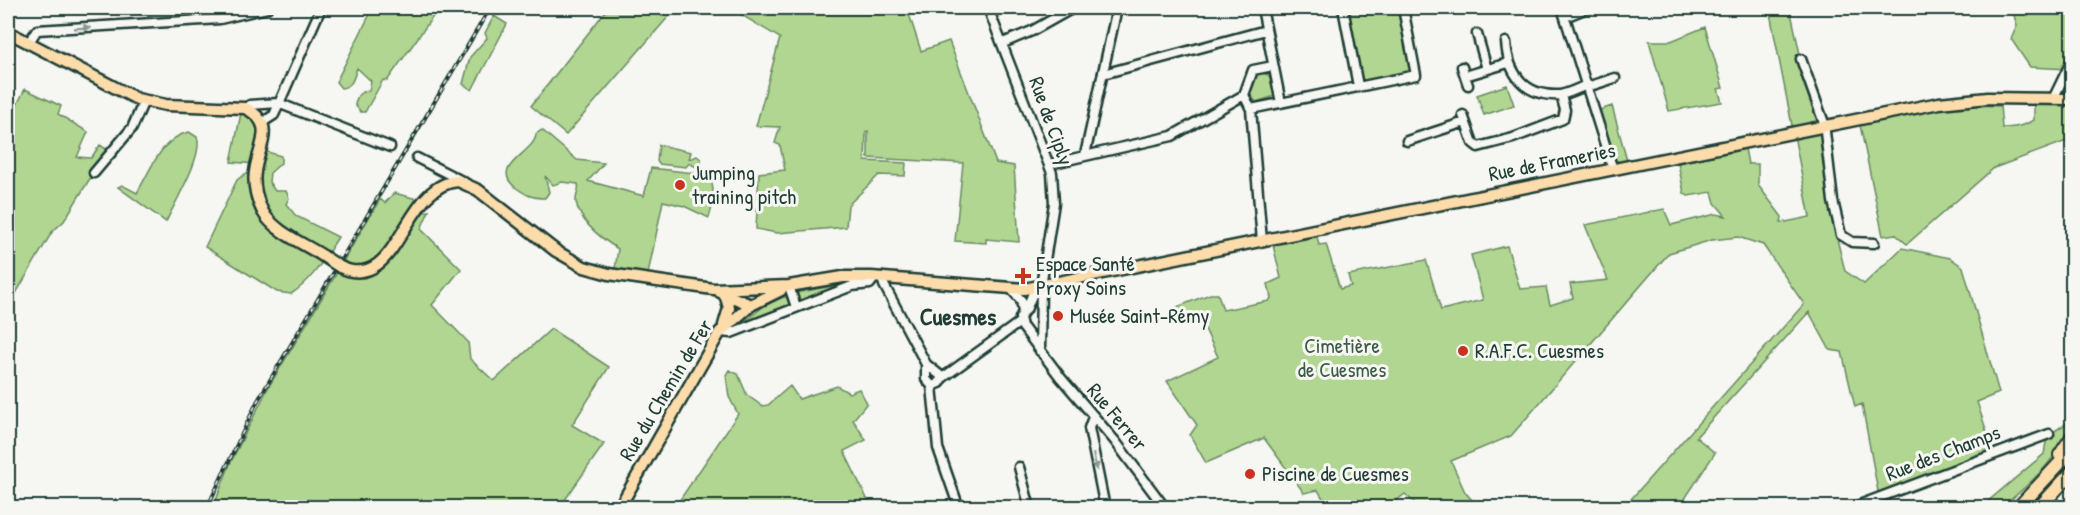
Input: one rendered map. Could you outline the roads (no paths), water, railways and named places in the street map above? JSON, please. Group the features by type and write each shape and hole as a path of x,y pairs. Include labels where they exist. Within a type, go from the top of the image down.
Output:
{"highway":[{"path":"2043,484 2048,471 2073,437"},
{"path":"2018,507 2043,484 2073,450"},
{"path":"2039,507 2073,472"},
{"path":"2039,507 2053,502 2073,483"}],"main road":[{"path":"8,32 118,90 144,101 166,105 245,108 261,120 264,139 254,175 254,185 264,214 278,227 340,267 361,273 377,266 392,247 412,214 433,191 454,181 464,182 478,190 556,251 584,267 609,274 713,290 789,286"},
{"name":"Rue de Frameries","path":"789,286 843,277 883,277 1011,289 1038,287 1939,103 1988,98 2073,99"},
{"name":"Rue du Chemin de Fer","path":"619,507 721,330 750,305 789,286"},
{"path":"713,290 750,305"},
{"path":"742,290 748,295 750,305"},
{"path":"721,330 729,308 725,294"}],"street":[{"path":"29,42 37,30 220,19 267,8"},
{"path":"261,120 274,104 321,8"},
{"name":"Rue de Ciply","path":"988,8 1050,164 1054,203 1038,287"},
{"path":"1003,43 1073,8"},
{"path":"1085,155 1117,8"},
{"path":"1262,8 1281,103"},
{"path":"1343,8 1358,86"},
{"path":"1251,109 1416,75 1403,8"},
{"path":"1582,9 1563,12 1613,170"},
{"path":"1103,74 1266,30"},
{"path":"1478,34 1487,69"},
{"path":"1506,42 1508,63 1517,79 1532,89 1561,95 1614,78"},
{"path":"1801,59 1824,127 1833,201 1841,235 1852,242 1874,243"},
{"path":"2053,99 2073,60"},
{"path":"1462,67 1466,81 1487,69 1508,63"},
{"path":"1050,164 1172,136 1244,95 1253,70 1273,66"},
{"path":"1244,95 1251,109 1262,241"},
{"path":"1407,141 1464,119 1475,146 1513,138 1563,119 1565,111 1561,95"},
{"path":"94,173 132,128 144,101"},
{"path":"264,139 274,115 274,104"},
{"path":"245,108 250,105 274,104 390,147"},
{"path":"261,120 274,115"},
{"path":"417,158 464,182"},
{"path":"721,330 731,333 852,286 870,285 883,277 929,369 927,381 932,386 938,448 958,507"},
{"path":"789,286 796,306"},
{"path":"932,386 1022,325 1025,311 1038,287"},
{"path":"1038,287 1041,313 1040,351"},
{"path":"1011,289 1021,300 1025,311"},
{"path":"1025,311 1041,313"},
{"path":"1022,325 1032,330 1041,324"},
{"name":"Rue Ferrer","path":"1022,325 1040,351 1166,507"},
{"path":"929,369 938,372 941,379"},
{"path":"1094,417 1089,428 1105,507"},
{"name":"Rue des Champs","path":"1851,507 2049,434"},
{"path":"1019,467 1030,507"}],"railway":[{"path":"207,508 257,402 490,8"}],"place":[{"name":"Jumping training pitch","path":"680,185"},
{"name":"Espace Santé Proxy Soins","path":"1023,276"},
{"name":"Musée Saint-Rémy","path":"1058,316"},
{"name":"R.A.F.C. Cuesmes","path":"1463,351"},
{"name":"Piscine de Cuesmes","path":"1250,474"}],"district":[{"name":"Cuesmes","path":"958,317"}],"park label":[{"name":"Cimetière de Cuesmes","path":"1342,358"}]}
